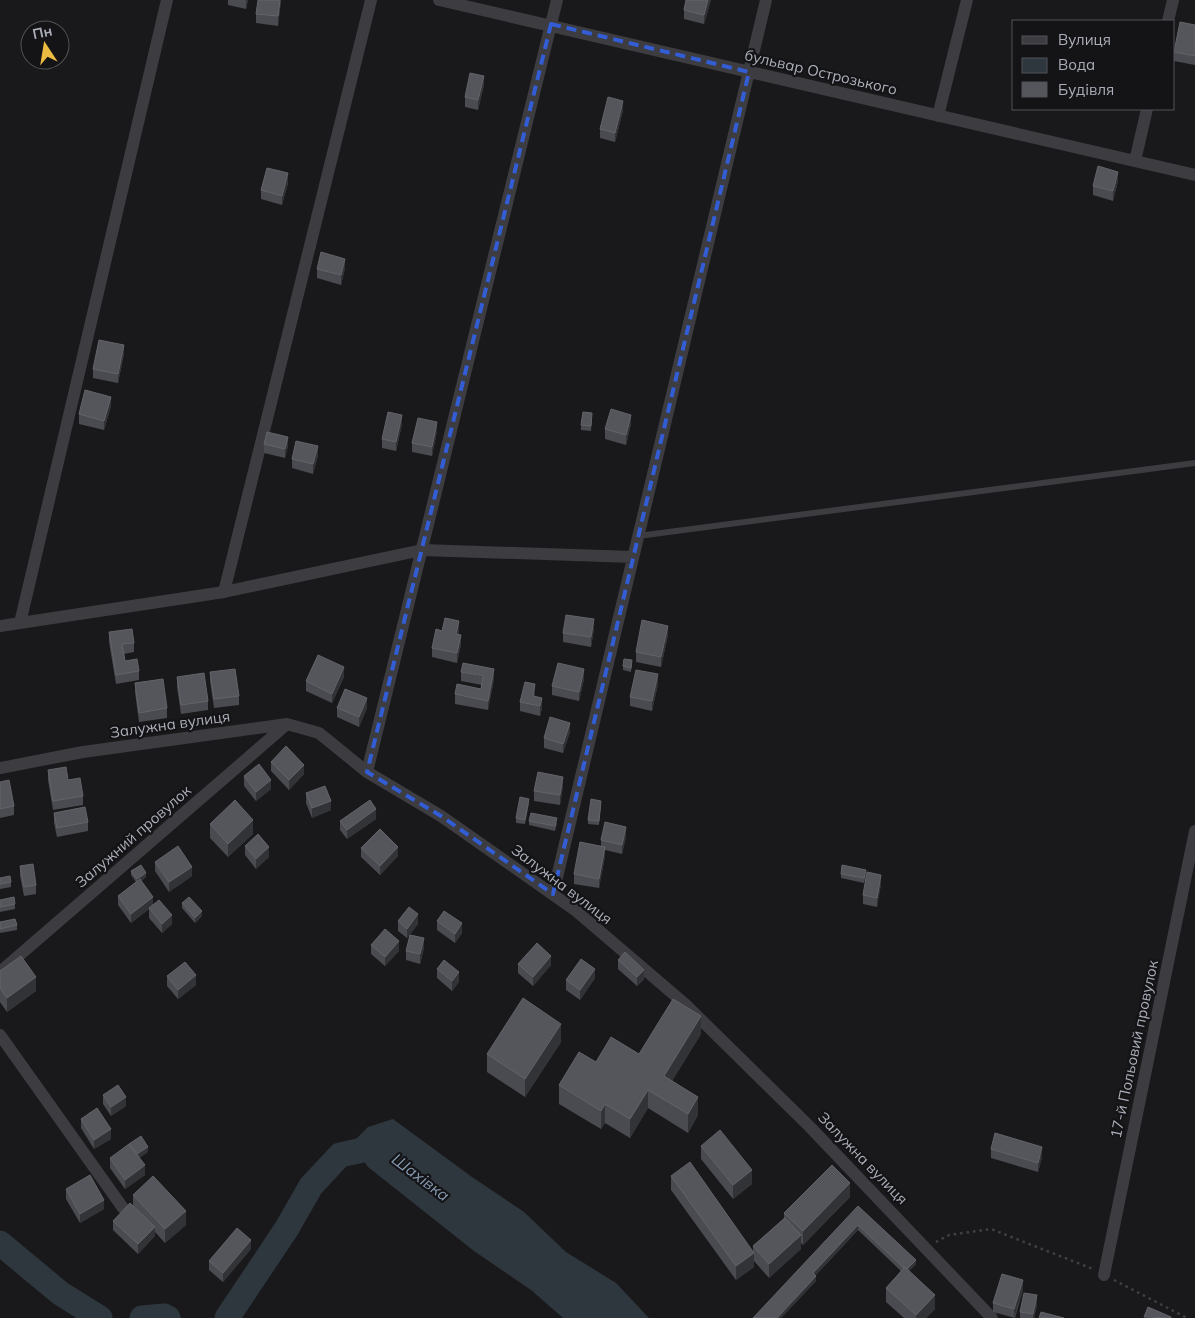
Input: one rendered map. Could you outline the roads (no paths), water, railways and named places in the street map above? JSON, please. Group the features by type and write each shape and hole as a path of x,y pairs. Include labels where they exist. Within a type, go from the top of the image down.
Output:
{"street":[{"path":"20,622 167,0"},
{"path":"224,592 371,0"},
{"name":"бульвар Острозького","path":"439,0 551,24 749,72 1195,175"},
{"path":"367,772 557,0"},
{"path":"553,894 766,0"},
{"path":"938,116 967,0"},
{"path":"1168,20 1173,0"},
{"path":"1135,161 1147,110"},
{"path":"0,626 224,592 422,550 633,557"},
{"name":"Залужна вулиця","path":"0,768 83,752 287,724 319,733 367,772 441,816 576,910 685,1004 810,1127 992,1318"},
{"name":"Залужний провулок","path":"0,972 287,724"},
{"name":"17-й Польовий провулок","path":"1104,1275 1195,831"},
{"path":"0,1035 123,1208"}],"lane":[{"path":"638,536 1195,463"}],"water":[{"path":"393,1119 472,1177 524,1212 566,1252 616,1283 649,1318 563,1318 531,1290 474,1251 368,1167 356,1149 356,1139 368,1127"}],"waterway":[{"name":"Шахівка","path":"227,1318 287,1228 311,1186 340,1155 381,1146 388,1152"},
{"name":"Шахівка","path":"0,1243 60,1293 100,1318"},
{"name":"Шахівка","path":"142,1318 164,1316 168,1318"}]}
